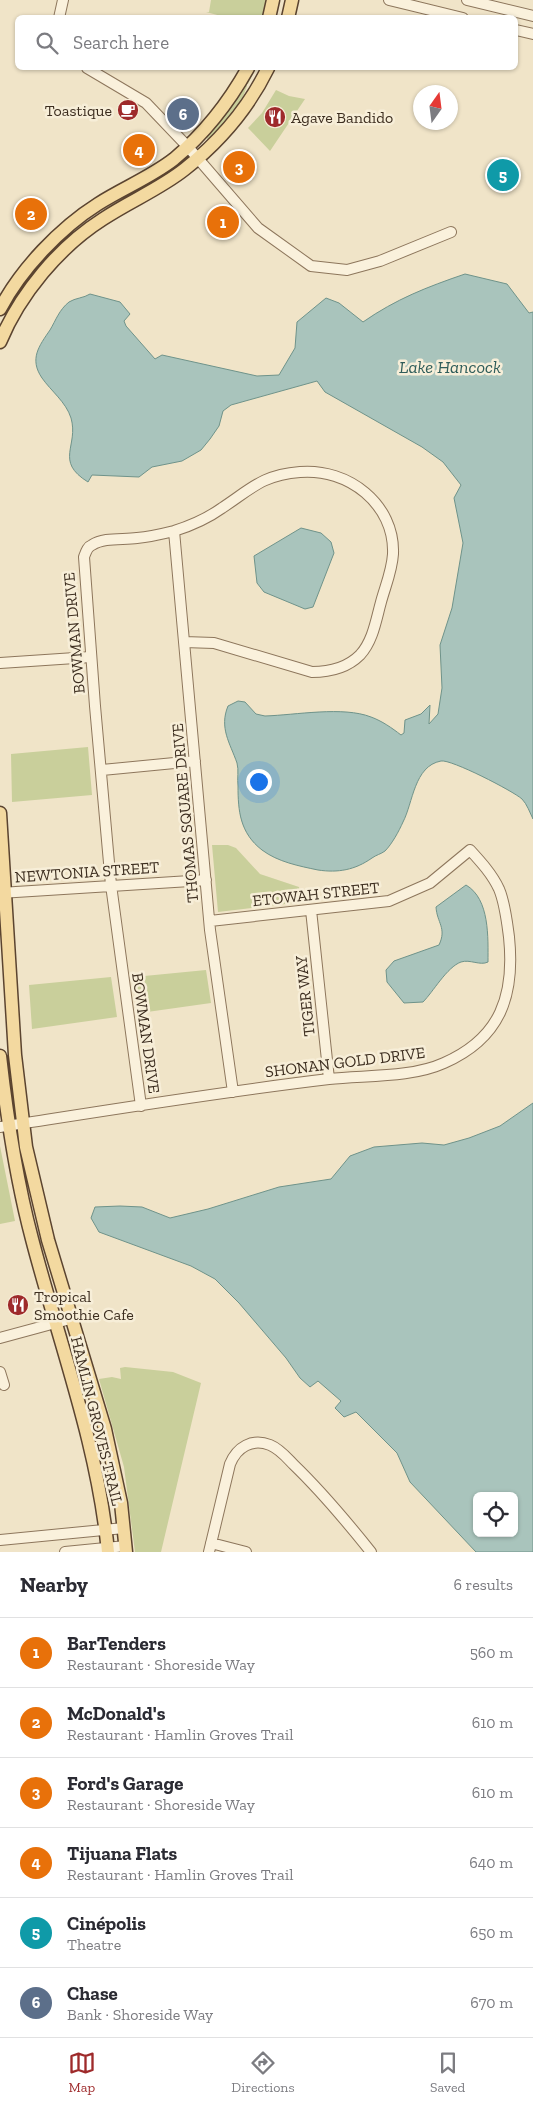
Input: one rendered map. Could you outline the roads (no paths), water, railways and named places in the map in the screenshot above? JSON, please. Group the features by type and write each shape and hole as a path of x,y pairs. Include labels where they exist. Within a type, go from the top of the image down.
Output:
{"main road":[{"path":"269,15 273,0"},
{"path":"289,15 292,0"},
{"path":"0,309 36,258 73,223 98,204 172,161 188,147 215,116 247,70"},
{"path":"0,342 27,295 58,256 71,243 103,219 163,184 197,158 239,114 267,70"},
{"name":"HAMLIN GROVES TRAIL","path":"0,813 2,893 22,1124 39,1206 70,1319 105,1430 124,1528 126,1549"},
{"name":"HAMLIN GROVES TRAIL","path":"0,1056 4,1126 25,1212 98,1480 108,1550"}],"street":[{"path":"60,15 63,0"},
{"path":"389,0 451,15"},
{"path":"467,0 533,16"},
{"path":"518,30 533,34"},
{"path":"89,70 146,103 188,147 258,228 311,266 347,270 380,261 451,232"},
{"name":"BOWMAN DRIVE","path":"141,1106 111,885 83,563 88,547 99,541 139,538 174,531 221,509 248,488 266,479 301,472 333,475 348,481 365,491 382,511 392,540 391,565 373,633 361,654 340,668 325,672 312,672 220,644 202,641 184,642"},
{"name":"THOMAS SQUARE DRIVE","path":"174,531 210,921 233,1092"},
{"path":"0,663 90,657"},
{"path":"102,770 195,761"},
{"name":"ETOWAH STREET","path":"210,921 389,902 430,883 470,850"},
{"name":"SHONAN GOLD DRIVE","path":"4,1126 329,1079 410,1072 443,1064 474,1047 495,1022 508,994 512,963 507,922 499,890 483,865 470,850"},
{"name":"NEWTONIA STREET","path":"2,893 206,880"},
{"name":"TIGER WAY","path":"311,910 329,1079"},
{"path":"0,1338 70,1319"},
{"path":"0,1372 4,1385"},
{"path":"246,1552 210,1547 234,1454 247,1445 263,1443 277,1448 308,1478 371,1552"},
{"path":"0,1540 124,1528"},
{"path":"65,1552 126,1549"}],"water":[{"name":"Lake Hancock","path":"465,274 507,284 529,313 533,312 533,819 524,801 516,795 469,770 441,761 432,764 420,777 401,826 393,841 383,852 353,868 339,871 318,870 289,863 275,858 262,850 245,829 239,804 238,766 225,728 228,706 238,701 245,702 256,714 265,716 319,712 360,714 379,721 401,735 404,733 405,720 421,714 430,705 429,724 438,714 442,688 440,645 452,608 463,543 454,498 461,485 443,462 422,447 325,392 317,381 231,405 223,411 219,426 201,450 182,461 152,467 139,477 92,475 88,482 72,467 70,460 73,428 71,418 66,407 38,371 36,365 37,353 63,308 69,302 90,294 120,302 130,314 124,321 126,326 155,359 162,355 257,376 279,375 295,348 297,322 326,298 339,303 363,322 412,294"},
{"path":"301,528 321,533 331,542 334,553 313,607 305,609 264,592 257,583 254,556"},
{"path":"466,885 474,891 484,909 488,962 461,962 445,974 423,1002 404,1003 387,982 386,970 394,961 439,945 442,930 436,907"},
{"path":"533,1103 533,1552 476,1552 410,1482 397,1453 356,1412 344,1417 335,1408 341,1401 318,1381 310,1387 300,1378 286,1358 239,1303 215,1279 191,1266 99,1232 91,1218 95,1207 120,1206 142,1207 170,1218 208,1209 279,1187 331,1179 350,1156 374,1147 422,1143 444,1145 500,1126"}],"place":[{"name":"Toastique","path":"128,110"},
{"name":"Chase","path":"183,114"},
{"name":"Agave Bandido","path":"275,117"},
{"name":"Tijuana Flats","path":"139,150"},
{"name":"Ford's Garage","path":"239,167"},
{"name":"Cinépolis","path":"503,175"},
{"name":"McDonald's","path":"31,214"},
{"name":"BarTenders","path":"223,222"},
{"name":"Tropical Smoothie Cafe","path":"18,1305"}]}
